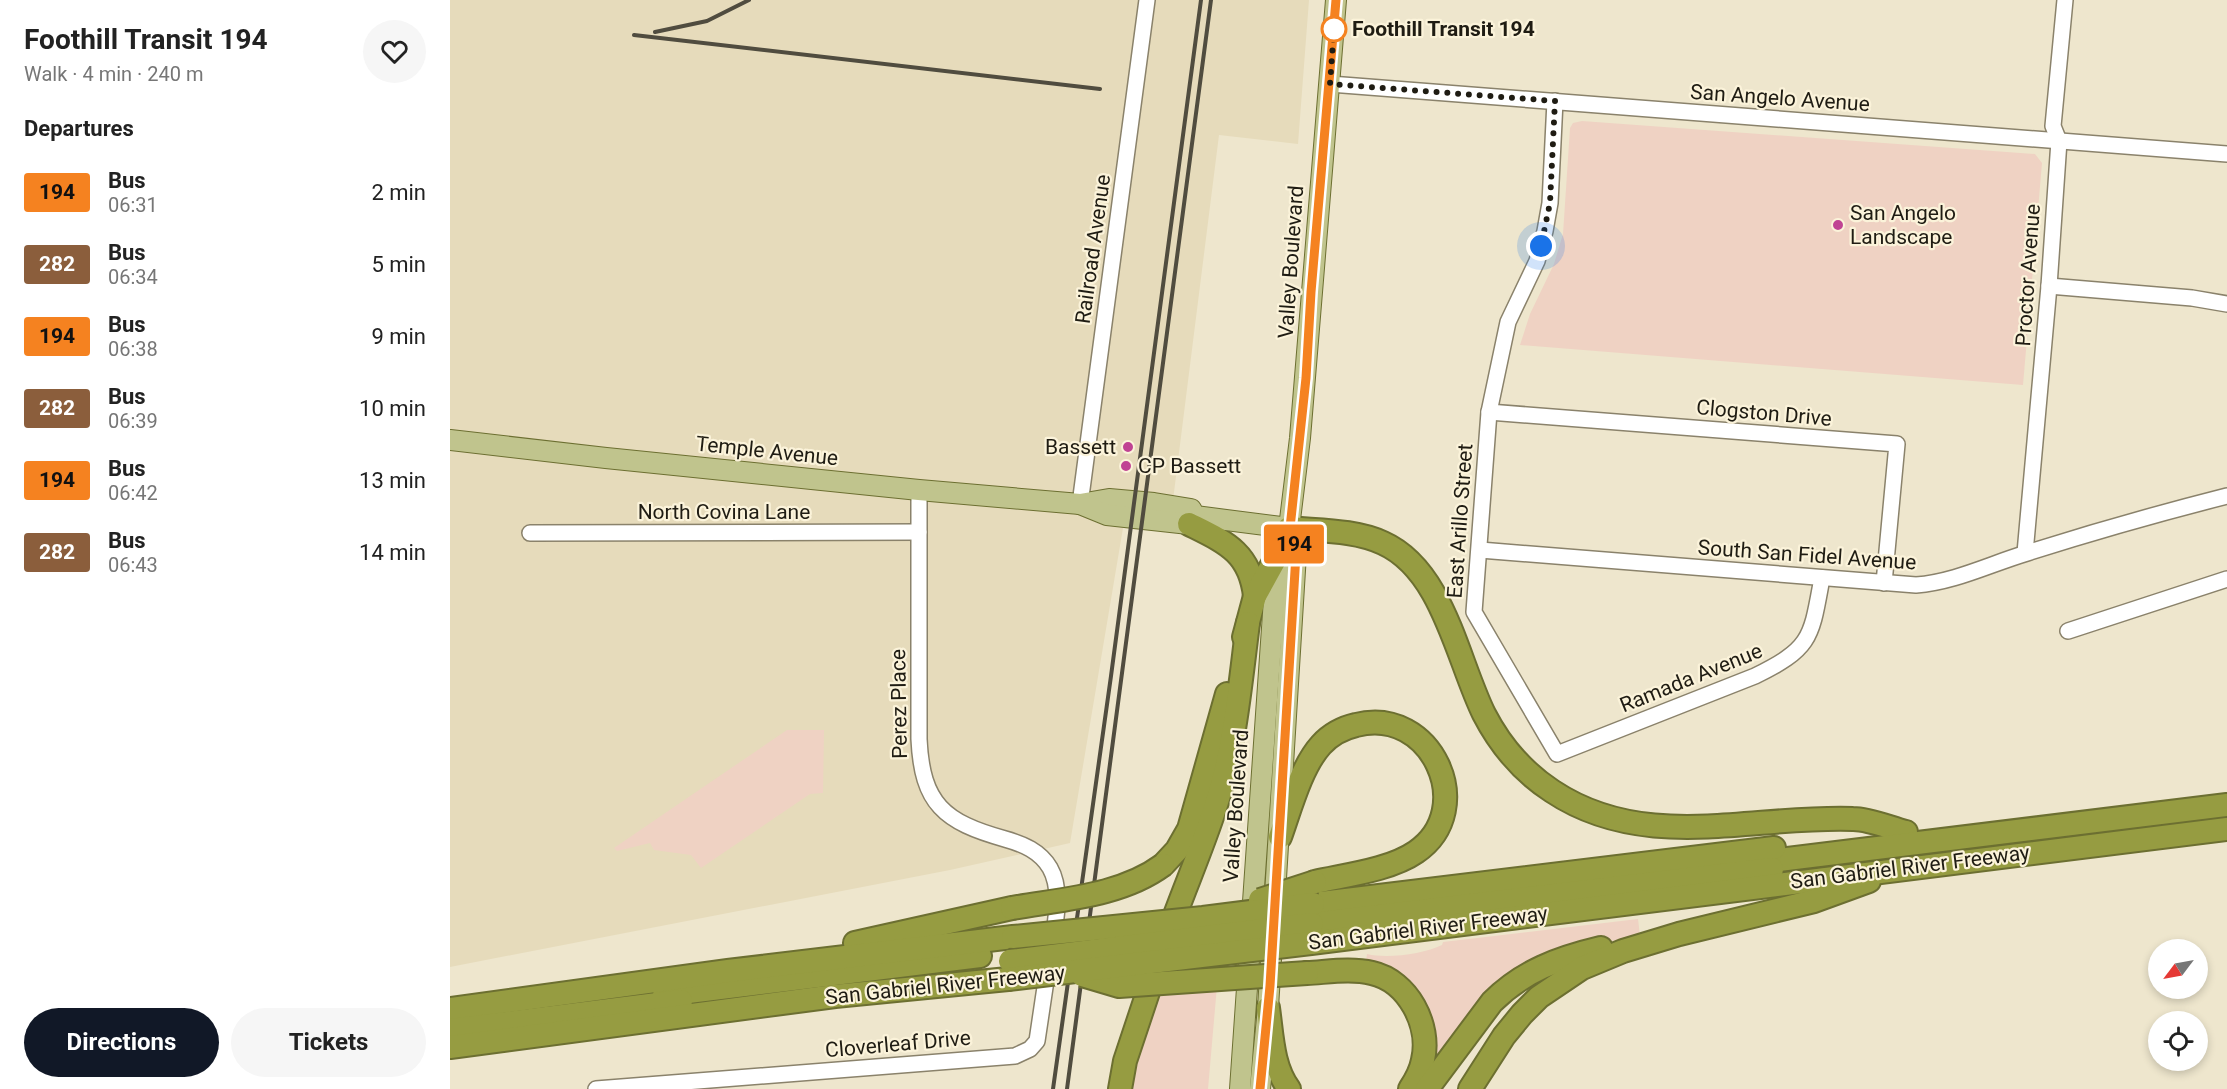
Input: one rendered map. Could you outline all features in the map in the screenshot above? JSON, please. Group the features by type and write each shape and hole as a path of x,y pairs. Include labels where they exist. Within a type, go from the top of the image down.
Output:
{"highway":[{"path":"1192,520 1241,556 1251,575 1255,596"},
{"path":"1290,528 1372,539 1396,550 1412,562 1432,589 1480,705 1495,733 1529,773 1552,791 1578,806 1613,819 1653,826 1856,819 1906,832"},
{"path":"728,971 1012,908 1108,890 1139,880 1163,865 1183,841 1193,819 1255,596 1277,556"},
{"path":"1120,1089 1125,1061 1218,797 1229,757 1248,623"},
{"path":"1280,837 1313,755 1336,732 1365,722 1388,723 1406,730 1428,747 1437,761 1444,788 1442,818 1428,842 1417,852 1390,864 1313,914"},
{"name":"San Gabriel River Freeway","path":"450,1047 835,996 1203,918 1313,914 1904,868 1969,842 2227,794"},
{"path":"1969,842 2227,805"},
{"path":"450,1030 1011,957 1313,914 2227,814"},
{"name":"San Gabriel River Freeway","path":"450,1009 728,971 1011,957 1072,972 1313,914 1906,832 1969,842 2227,828"},
{"path":"1427,1089 1492,1002 1519,979 1548,964 1565,957 1607,947 1679,934 1814,901 1904,868"},
{"path":"1470,1089 1504,1036 1522,1014 1559,982 1598,960 1679,934"},
{"path":"450,1022 586,1004 1011,957"},
{"path":"1072,972 1119,986 1353,971 1373,973 1390,981 1410,1000 1424,1030 1423,1060 1418,1076 1410,1089"},
{"path":"1268,1008 1276,1063 1289,1089"}],"main road":[{"name":"Valley Boulevard","path":"1240,1089 1277,556 1290,528 1306,378 1311,292 1336,0"},
{"name":"Temple Avenue","path":"450,440 919,490 1080,504 1107,515 1290,528"},
{"name":"Valley Boulevard","path":"1260,1089 1280,837 1296,554 1290,528"}],"street":[{"name":"Railroad Avenue","path":"1080,504 1147,0"},
{"name":"Proctor Avenue","path":"2025,553 2049,286 2059,141 2053,126 2065,0"},
{"name":"San Angelo Avenue","path":"1330,84 2227,154"},
{"name":"East Arillo Street","path":"1555,101 1550,203 1545,231 1538,261 1508,322 1489,412 1474,612 1557,754"},
{"path":"2049,286 2192,298 2227,304"},
{"name":"Clogston Drive","path":"1489,412 1897,444 1884,583"},
{"name":"Perez Place","path":"919,490 920,739 923,776 935,801 954,820 969,828 1032,849 1042,857 1055,880"},
{"name":"South San Fidel Avenue","path":"1480,550 1916,585 1938,583 2025,553 2227,496"},
{"name":"North Covina Lane","path":"530,533 919,532"},
{"name":"Ramada Avenue","path":"1557,754 1755,676 1786,661 1809,635 1822,578"},
{"path":"2068,631 2227,579"},
{"name":"Cloverleaf Drive","path":"596,1089 1020,1054 1036,1041 1057,912 1055,880"}],"shaded area":[{"path":"450,0 1309,0 1298,144 1219,135 1169,532 1123,528 1070,843 950,870 450,967"},
{"path":"1582,121 2035,154 2042,163 2023,385 1520,345 1530,314 1554,264 1563,234 1570,128 1573,123"},
{"path":"787,730 824,730 823,793 810,794 701,868 691,855 654,850 650,843 617,851 614,848"},
{"path":"1638,919 1640,936 1547,952 1545,957 1420,1089 1428,1023 1366,961 1367,954 1405,955 1434,948 1442,945 1443,942"},
{"path":"1160,986 1217,986 1208,1089 1126,1089"}],"railway":[{"path":"655,32 707,21 749,0"},
{"path":"1053,1089 1111,676 1201,0"},
{"path":"1067,1089 1211,0"},
{"path":"634,35 1100,89"}],"bus line":[{"name":"194","path":"1260,1089 1270,986 1296,554 1290,528 1306,378 1311,292 1336,0"}],"place":[{"name":"Foothill Transit 194","path":"1334,29"},
{"name":"San Angelo Landscape","path":"1838,225"},
{"name":"Bassett","path":"1128,447"},
{"name":"CP Bassett","path":"1126,466"}],"route":[{"path":"1334,29 1330,84 1555,101 1550,203 1541,246"}]}
